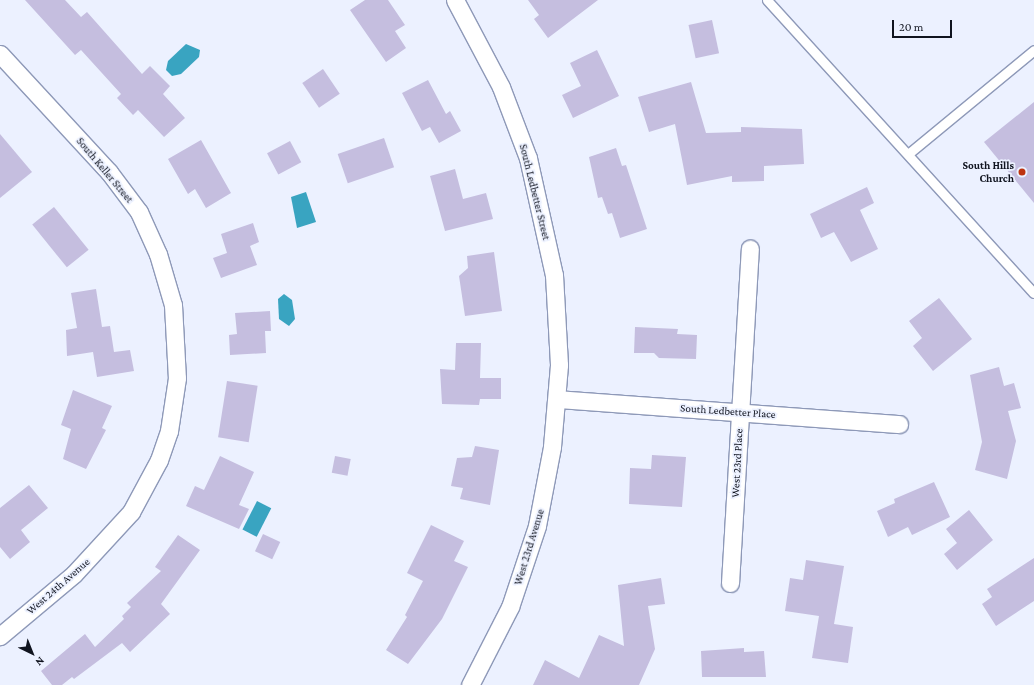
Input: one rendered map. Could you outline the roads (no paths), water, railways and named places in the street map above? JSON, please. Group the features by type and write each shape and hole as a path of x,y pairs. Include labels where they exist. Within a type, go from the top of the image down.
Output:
{"street":[{"name":"South Ledbetter Street","path":"455,0 484,52 515,120 538,195 554,275 559,358 557,400"},
{"name":"South Keller Street","path":"0,54 109,172 139,212 158,254 172,305 176,378 169,430 146,489 114,534"},
{"name":"West 23rd Place","path":"730,582 750,249"},
{"name":"South Ledbetter Place","path":"557,400 740,411 899,424"},
{"name":"West 23rd Avenue","path":"470,685 510,607 526,563 546,487 557,400"},
{"name":"West 24th Avenue","path":"0,636 74,574 114,534"}],"lane":[{"path":"767,0 1034,293"},
{"path":"908,154 1034,50"}],"water":[{"path":"186,44 200,50 199,57 181,74 172,76 166,70 168,61"},
{"path":"306,192 316,222 297,228 291,197"},
{"path":"284,294 292,300 295,319 289,326 279,319 278,299"},
{"path":"257,501 271,508 257,537 242,530"}],"place":[{"name":"South Hills Church","path":"1022,172"}]}
